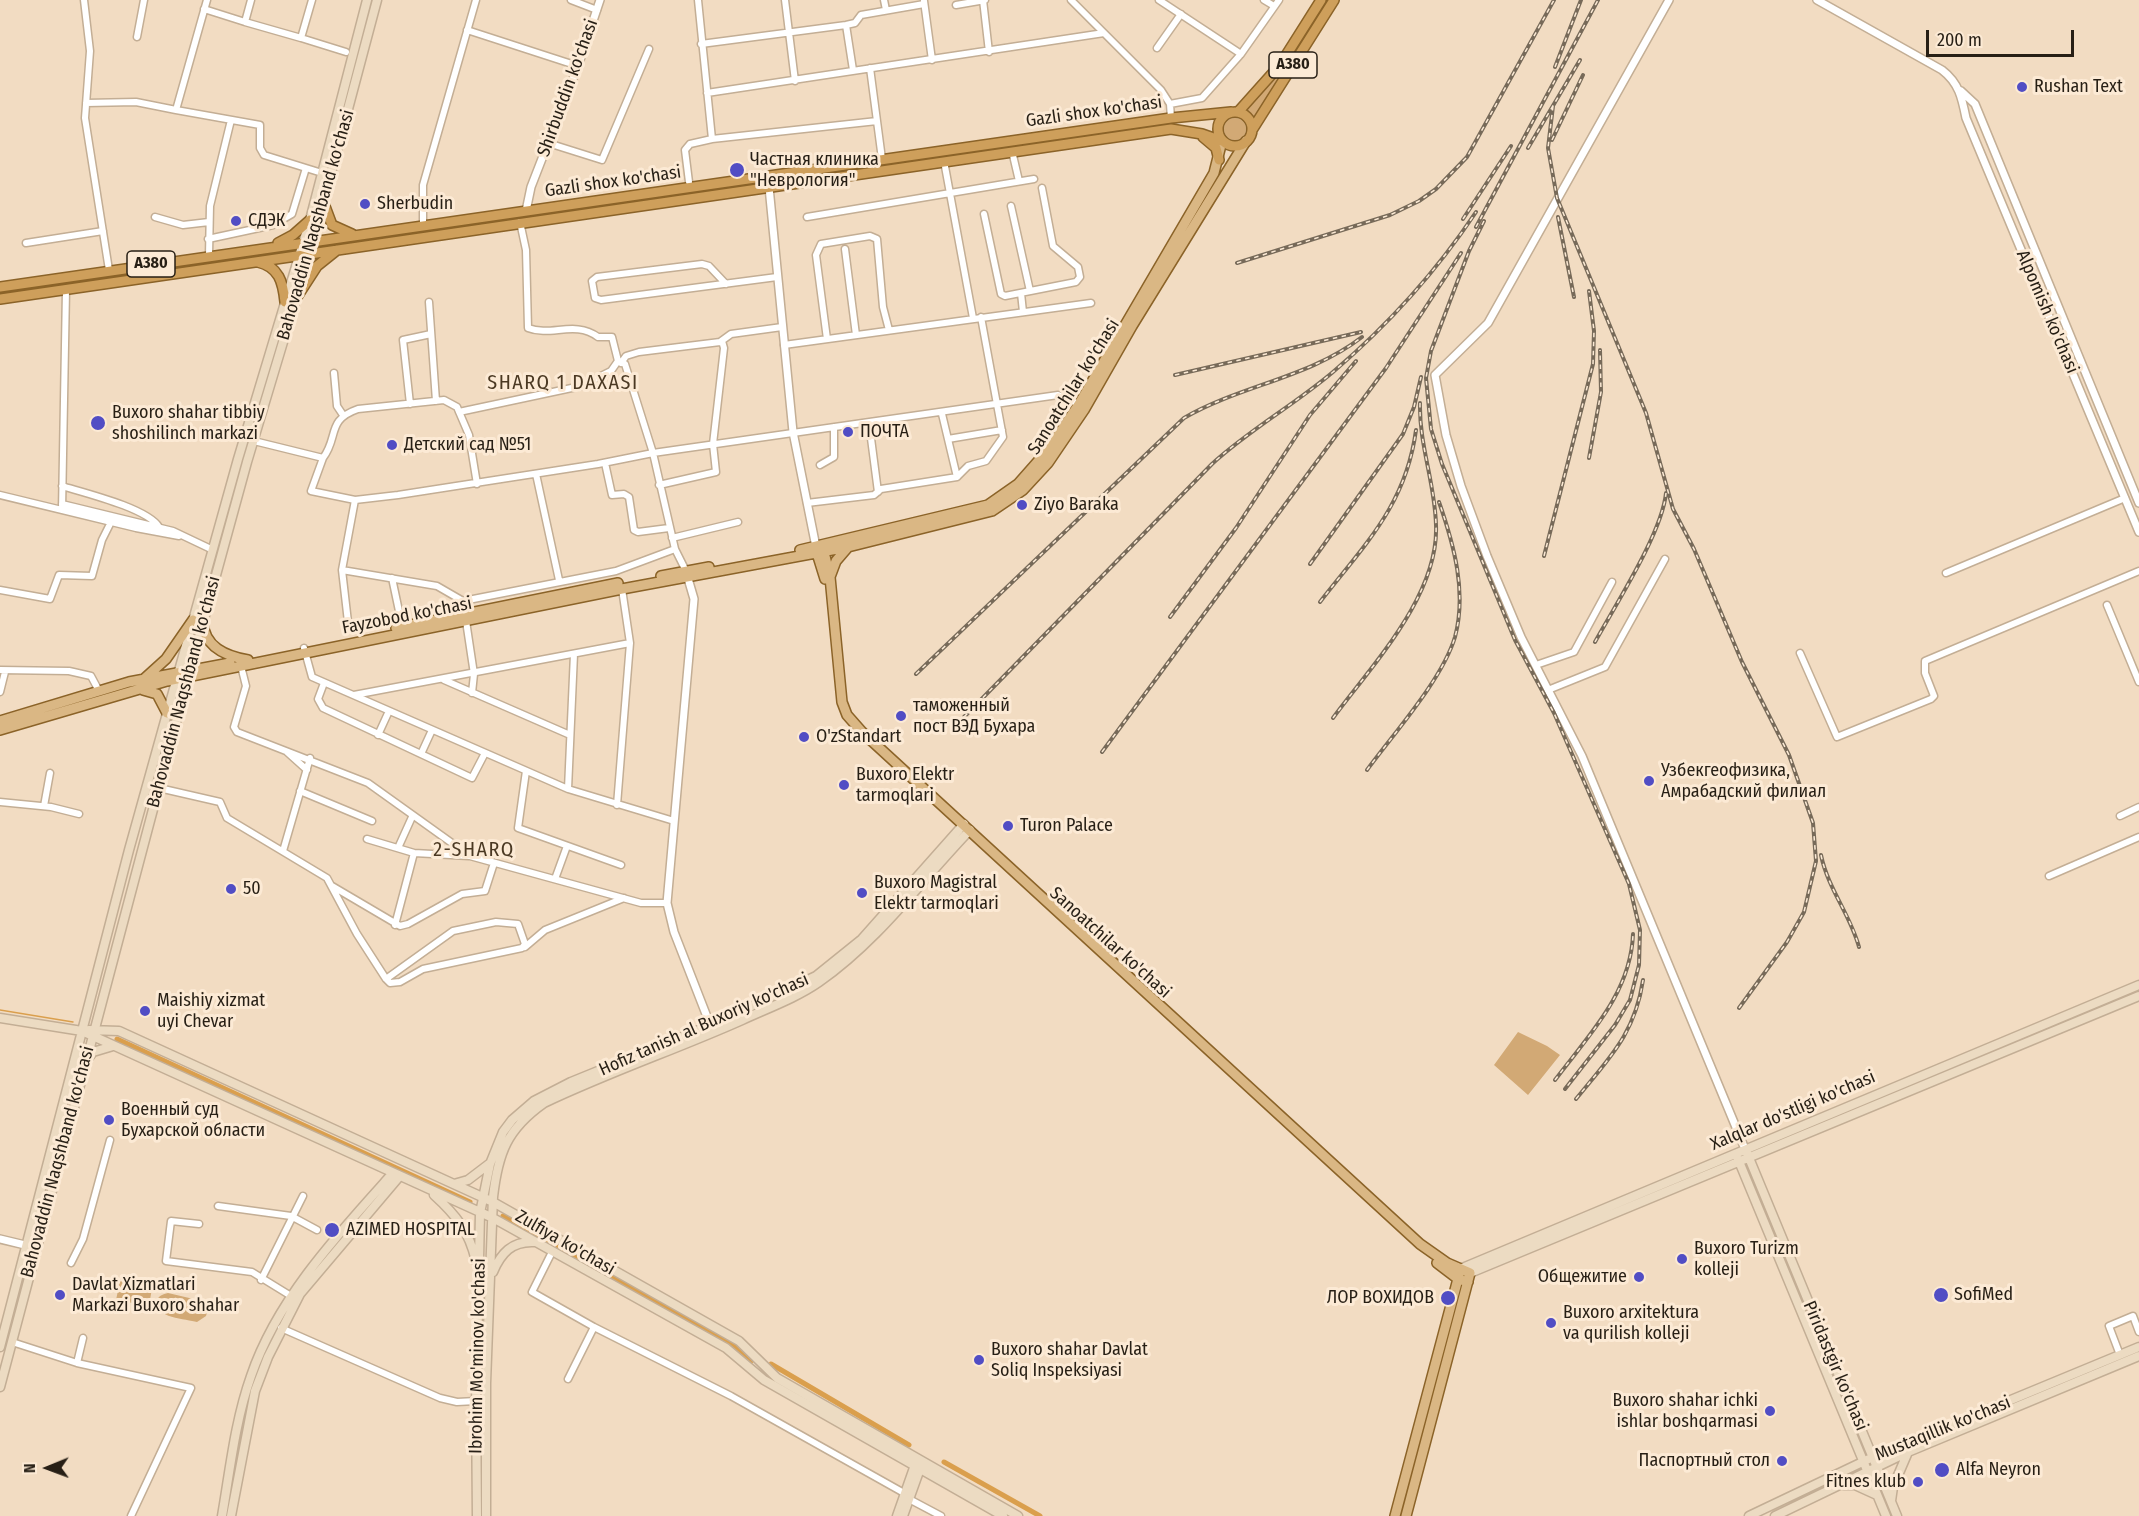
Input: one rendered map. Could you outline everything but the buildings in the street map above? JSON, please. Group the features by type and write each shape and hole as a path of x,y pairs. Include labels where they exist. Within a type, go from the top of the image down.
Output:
{"highway":[{"name":"A380","path":"1234,112 1271,77 1321,0"},
{"name":"A380","path":"1252,130 1334,0"},
{"path":"1294,29 1295,42"},
{"path":"1234,112 1248,118 1252,130 1246,141 1235,145 1222,141 1219,124 1222,119 1234,112"},
{"name":"Gazli shox ko'chasi","path":"0,284 423,226 1171,118 1234,112"},
{"name":"Gazli shox ko'chasi","path":"0,299 310,252 1171,129 1196,132 1222,141"},
{"path":"1196,132 1215,148 1219,160"},
{"path":"323,201 332,225 354,235"},
{"path":"270,247 293,235 310,220"},
{"path":"255,262 272,267 277,271 290,301 317,266 341,248"}],"main road":[{"name":"Bahovaddin Naqshband ko'chasi","path":"290,301 299,254 310,220 367,0"},
{"name":"Bahovaddin Naqshband ko'chasi","path":"0,1387 83,1065 189,673 213,550 238,459 249,439 290,301 310,252 377,0"},
{"path":"1129,324 1214,174 1222,141"},
{"name":"Sanoatchilar ko'chasi","path":"1246,141 1079,405 1034,468 1003,496 988,505 818,551 827,572 839,683 847,715 965,829 1420,1244 1464,1276"},
{"name":"Sanoatchilar ko'chasi","path":"827,572 835,550 847,542 992,511 1023,490 1048,463 1078,418 1129,324"},
{"name":"Bahovaddin Naqshband ko'chasi","path":"0,1347 25,1245 177,675 198,621 248,462 249,439"},
{"path":"238,459 248,462"},
{"path":"827,572 847,542"},
{"path":"818,551 835,550"},
{"name":"Fayzobod ko'chasi","path":"189,673 464,617 818,551"},
{"path":"464,617 687,574"},
{"path":"143,679 166,659 198,621 206,638 214,646 244,663"},
{"path":"0,721 143,679 189,673"},
{"path":"0,730 137,690 177,675"},
{"path":"137,690 157,694 167,713"},
{"name":"Hofiz tanish al Buxoriy ko'chasi","path":"493,1202 496,1171 505,1144 514,1129 533,1111 574,1089 712,1029 798,987 834,963 862,939 965,829"},
{"name":"Xalqlar do'stligi ko'chasi","path":"1464,1276 1738,1158 1746,1152 2139,985"},
{"name":"Xalqlar do'stligi ko'chasi","path":"1746,1152 2139,996"},
{"path":"97,1016 112,1029"},
{"path":"0,1018 93,1032"},
{"name":"Zulfiya ko'chasi","path":"93,1032 112,1029 493,1202 739,1341 777,1378 1003,1516"},
{"name":"Hofiz tanish al Buxoriy ko'chasi","path":"482,1197 490,1164 503,1132 512,1120 534,1101 571,1082 712,1029"},
{"name":"Zulfiya ko'chasi","path":"93,1032 113,1046 493,1218 726,1348 764,1380 1018,1516"},
{"path":"83,1065 93,1052 113,1046"},
{"name":"Piridastgir ko'chasi","path":"1746,1152 1864,1461 1872,1469 1897,1516"},
{"name":"Piridastgir ko'chasi","path":"1738,1158 1873,1457 1872,1469 1877,1495 1886,1516"},
{"path":"453,1184 468,1180 490,1164"},
{"path":"222,1516 248,1386 295,1294 395,1175"},
{"path":"429,1191 464,1226 472,1241 479,1275"},
{"name":"Ibrohim Mo'minov ko'chasi","path":"477,1516 476,1383 482,1197"},
{"name":"Ibrohim Mo'minov ko'chasi","path":"486,1516 486,1383 493,1202"},
{"path":"490,1278 505,1250 525,1241 534,1242"},
{"path":"1395,1516 1464,1276"},
{"path":"1406,1516 1464,1276"},
{"path":"231,1516 255,1391 279,1327"},
{"name":"Mustaqillik ko'chasi","path":"2068,1381 2139,1347"},
{"name":"Mustaqillik ko'chasi","path":"1749,1516 1873,1457 1964,1424 2068,1381 2139,1356"},
{"path":"476,1383 486,1383"},
{"name":"Mustaqillik ko'chasi","path":"1775,1516 1964,1424"},
{"path":"1891,1502 1893,1487 1908,1452"},
{"path":"897,1516 918,1463"},
{"path":"1837,1487 1855,1485 1877,1495"},
{"path":"903,1516 906,1496"}],"street":[{"path":"84,0 90,51 86,118 109,270"},
{"path":"137,37 144,0"},
{"path":"176,110 207,0"},
{"path":"245,22 251,0"},
{"path":"301,38 312,0"},
{"path":"423,226 423,185 476,0"},
{"path":"570,0 597,10"},
{"name":"Shirbuddin ko'chasi","path":"526,211 531,187 578,66 600,0"},
{"path":"698,0 712,139"},
{"path":"785,0 795,81"},
{"path":"884,0 886,10"},
{"path":"956,4 985,0 990,52"},
{"path":"1071,0 1140,67 1170,104 1171,118"},
{"path":"1159,0 1241,54"},
{"path":"1170,104 1202,98 1241,54 1276,3 1264,0"},
{"path":"1669,0 1488,323 1435,375 1446,435 1486,556 1536,665 1582,756 1746,1152"},
{"name":"Alpomish ko'chasi","path":"1817,0 1942,70 1952,77 1961,91 1975,104 2139,503"},
{"path":"701,44 846,25 855,23 861,15 924,2 932,60"},
{"path":"204,9 346,52"},
{"path":"1157,48 1181,14"},
{"path":"846,25 853,70"},
{"path":"467,30 578,66"},
{"path":"707,93 1104,33"},
{"path":"548,143 602,160 649,49"},
{"path":"870,68 882,159"},
{"name":"Alpomish ko'chasi","path":"1961,91 1966,118 2139,532"},
{"path":"86,103 136,102 260,125 260,148 264,155 322,173"},
{"path":"209,255 210,206 231,120"},
{"path":"689,182 686,146 712,139 877,121"},
{"path":"1012,151 1019,181"},
{"path":"944,161 973,318"},
{"path":"208,239 273,225 292,214 306,168"},
{"path":"807,218 1034,179"},
{"path":"769,187 793,432 818,551"},
{"path":"984,214 999,291 1005,296 1076,282 1080,277 1078,267 1053,246 1042,188"},
{"path":"1011,206 1030,291"},
{"path":"155,217 183,225 209,222"},
{"path":"520,222 526,250 528,328 576,328 593,331 598,337 612,337 620,362 625,364 653,453 669,528 675,549 687,574 694,602 667,903 674,932 712,1029"},
{"path":"26,243 103,231"},
{"path":"827,339 816,255 818,249 821,244 870,236 878,239 883,306 889,330"},
{"path":"845,249 856,335"},
{"path":"726,284 710,266 702,264 597,277 592,281 597,300 726,284 777,277"},
{"path":"62,507 66,290"},
{"path":"1021,293 1023,312"},
{"path":"429,302 436,401"},
{"path":"784,345 1091,303"},
{"path":"807,503 874,495 878,492 957,477 968,466 986,461 1003,437 981,317"},
{"path":"459,412 581,386 611,371 626,356 639,352 722,341 731,334 782,327"},
{"path":"410,404 404,340 431,334"},
{"path":"659,484 716,472 713,444 724,348 722,341"},
{"path":"334,373 337,406 343,415"},
{"path":"477,484 469,435 459,412 451,401 436,401 358,409 343,415 334,424 328,451 323,458 311,491 355,500 477,484 653,453 793,432 942,414 1058,395 1079,405"},
{"path":"942,414 957,477"},
{"path":"869,423 878,492"},
{"path":"820,465 834,457 834,427"},
{"path":"948,439 1002,430"},
{"path":"249,439 323,458"},
{"path":"605,463 612,495 624,494 629,497 634,530 638,532 669,528"},
{"path":"536,474 559,580"},
{"path":"62,486 136,512 155,521 159,527"},
{"path":"0,495 159,527 213,550"},
{"path":"1946,573 2125,498"},
{"path":"348,622 342,570 355,500"},
{"path":"62,507 111,522 179,536"},
{"path":"0,590 50,599 58,575 93,576 102,540 111,522"},
{"path":"672,538 738,522"},
{"path":"342,570 436,586 463,601 559,580 616,571 675,549"},
{"path":"1548,690 1605,667 1665,559"},
{"path":"1800,653 1837,737 1935,696 1925,673 1925,661 2139,571"},
{"path":"392,578 403,630"},
{"path":"1536,665 1575,652 1612,582"},
{"path":"617,805 630,643 622,588"},
{"path":"463,601 474,674 472,693"},
{"path":"2107,605 2139,682"},
{"path":"354,695 630,643"},
{"path":"304,651 312,678 568,789 674,821"},
{"path":"568,789 574,654"},
{"path":"244,663 246,686 234,730 310,758 368,783 412,817 470,856"},
{"path":"0,692 3,671 69,671 91,676 99,691"},
{"path":"443,680 570,735"},
{"path":"324,683 318,699 320,705 378,735 472,778 485,753"},
{"path":"372,704 377,691"},
{"path":"378,735 389,711"},
{"path":"421,754 432,730"},
{"path":"284,748 307,770"},
{"path":"282,851 310,758"},
{"path":"526,771 518,828 621,865"},
{"path":"44,807 50,772"},
{"path":"159,788 220,802 227,818 327,878 357,934 390,983 400,982 423,969 525,947 545,930 624,898"},
{"path":"300,791 372,822"},
{"path":"0,802 79,814"},
{"path":"2120,816 2139,807"},
{"path":"398,848 412,817"},
{"path":"2049,876 2139,837"},
{"path":"367,839 414,853 470,856 648,904 667,903"},
{"path":"555,879 567,846"},
{"path":"395,925 414,853"},
{"path":"331,885 395,925 408,924 462,894 485,891 494,862"},
{"path":"386,979 453,931 496,922 518,924 522,927 525,947"},
{"path":"71,1263 83,1239 110,1140"},
{"path":"261,1280 303,1196"},
{"path":"218,1206 291,1216 317,1230"},
{"path":"199,1224 171,1221 166,1261 252,1272 261,1280 295,1294"},
{"path":"0,1239 25,1245 34,1251"},
{"path":"552,1252 532,1292 594,1327 731,1396 941,1516"},
{"path":"2120,1355 2109,1326 2133,1316 2139,1332"},
{"path":"279,1327 440,1398 457,1402 476,1401"},
{"path":"568,1379 594,1327"},
{"path":"77,1364 83,1338"},
{"path":"12,1342 77,1364 191,1388 131,1516"}],"shaded area":[{"path":"1324,0 1328,0 1253,120 1245,110 1278,75"},
{"path":"1235,118 1243,121 1246,129 1243,137 1235,140 1227,137 1224,129 1227,121"},
{"path":"1518,1032 1560,1055 1528,1095 1494,1065"},
{"path":"120,1281 152,1288 149,1306 116,1300"},
{"path":"168,1293 202,1301 208,1309 206,1316 197,1322 179,1319 160,1311 157,1307 158,1298"}],"waterway":[{"path":"0,1010 73,1022"},
{"path":"117,1039 470,1202"},
{"path":"503,1216 735,1346 751,1361"},
{"path":"771,1364 909,1445"},
{"path":"944,1462 1040,1516"}],"railway":[{"path":"1237,263 1390,215 1419,201 1436,189 1467,157 1554,0"},
{"path":"1555,67 1581,0"},
{"path":"1476,227 1598,0"},
{"path":"1528,148 1580,60"},
{"path":"1552,140 1583,75"},
{"path":"1553,106 1548,148 1557,198 1646,413 1673,509 1694,549 1742,662 1789,755 1813,823 1816,861 1804,912 1787,942 1739,1008"},
{"path":"1463,219 1511,146"},
{"path":"964,717 1212,464 1318,384 1373,336 1428,277 1476,212"},
{"path":"1558,217 1574,297"},
{"path":"1484,221 1469,251 1431,351 1426,378 1431,429 1442,464 1515,640 1554,713 1629,884 1640,930 1639,965 1630,1000 1615,1025 1565,1089"},
{"path":"1102,752 1386,368 1461,253"},
{"path":"1544,556 1593,364 1594,331 1589,291"},
{"path":"1175,375 1361,332"},
{"path":"916,674 1184,418 1228,397 1320,362 1362,337"},
{"path":"1589,458 1601,392 1600,350"},
{"path":"1170,617 1236,528 1310,415 1356,361"},
{"path":"1310,564 1403,434 1414,407 1421,377"},
{"path":"1333,718 1401,628 1427,577 1434,551 1436,525 1420,419 1420,403"},
{"path":"1320,602 1368,542 1393,502 1411,457 1416,430"},
{"path":"1595,642 1647,548 1663,509 1666,493"},
{"path":"1367,770 1429,688 1449,654 1455,637 1460,603 1457,569 1450,535 1439,502"},
{"path":"1821,855 1824,867 1859,947"},
{"path":"1555,1080 1594,1030 1616,995 1625,976 1633,934"},
{"path":"1576,1099 1610,1058 1627,1031 1634,1016 1643,980"}],"place":[{"name":"Rushan Text","path":"2022,87"},
{"name":"Частная клиника \"Неврология\"","path":"737,170"},
{"name":"Sherbudin","path":"365,204"},
{"name":"СДЭК","path":"236,221"},
{"name":"Buxoro shahar tibbiy shoshilinch markazi","path":"98,423"},
{"name":"ПОЧТА","path":"848,432"},
{"name":"Детский сад №51","path":"392,445"},
{"name":"Ziyo Baraka","path":"1022,505"},
{"name":"таможенный пост ВЭД Бухара","path":"901,716"},
{"name":"O'zStandart","path":"804,737"},
{"name":"Узбекгеофизика, Амрабадский филиал","path":"1649,781"},
{"name":"Buxoro Elektr tarmoqlari","path":"844,785"},
{"name":"Turon Palace","path":"1008,826"},
{"name":"50","path":"231,889"},
{"name":"Buxoro Magistral Elektr tarmoqlari","path":"862,893"},
{"name":"Maishiy xizmat uyi Chevar","path":"145,1011"},
{"name":"Военный суд Бухарской области","path":"109,1120"},
{"name":"AZIMED HOSPITAL","path":"332,1230"},
{"name":"Buxoro Turizm kolleji","path":"1682,1259"},
{"name":"Общежитие","path":"1639,1277"},
{"name":"Davlat Xizmatlari Markazi Buxoro shahar","path":"60,1295"},
{"name":"SofiMed","path":"1941,1295"},
{"name":"ЛОР ВОХИДОВ","path":"1448,1298"},
{"name":"Buxoro arxitektura va qurilish kolleji","path":"1551,1323"},
{"name":"Buxoro shahar Davlat Soliq Inspeksiyasi","path":"979,1360"},
{"name":"Buxoro shahar ichki ishlar boshqarmasi","path":"1770,1411"},
{"name":"Паспортный стол","path":"1782,1461"},
{"name":"Alfa Neyron","path":"1942,1470"},
{"name":"Fitnes klub","path":"1918,1482"}],"district":[{"name":"SHARQ 1 DAXASI","path":"563,383"},
{"name":"2-SHARQ","path":"474,850"}]}
